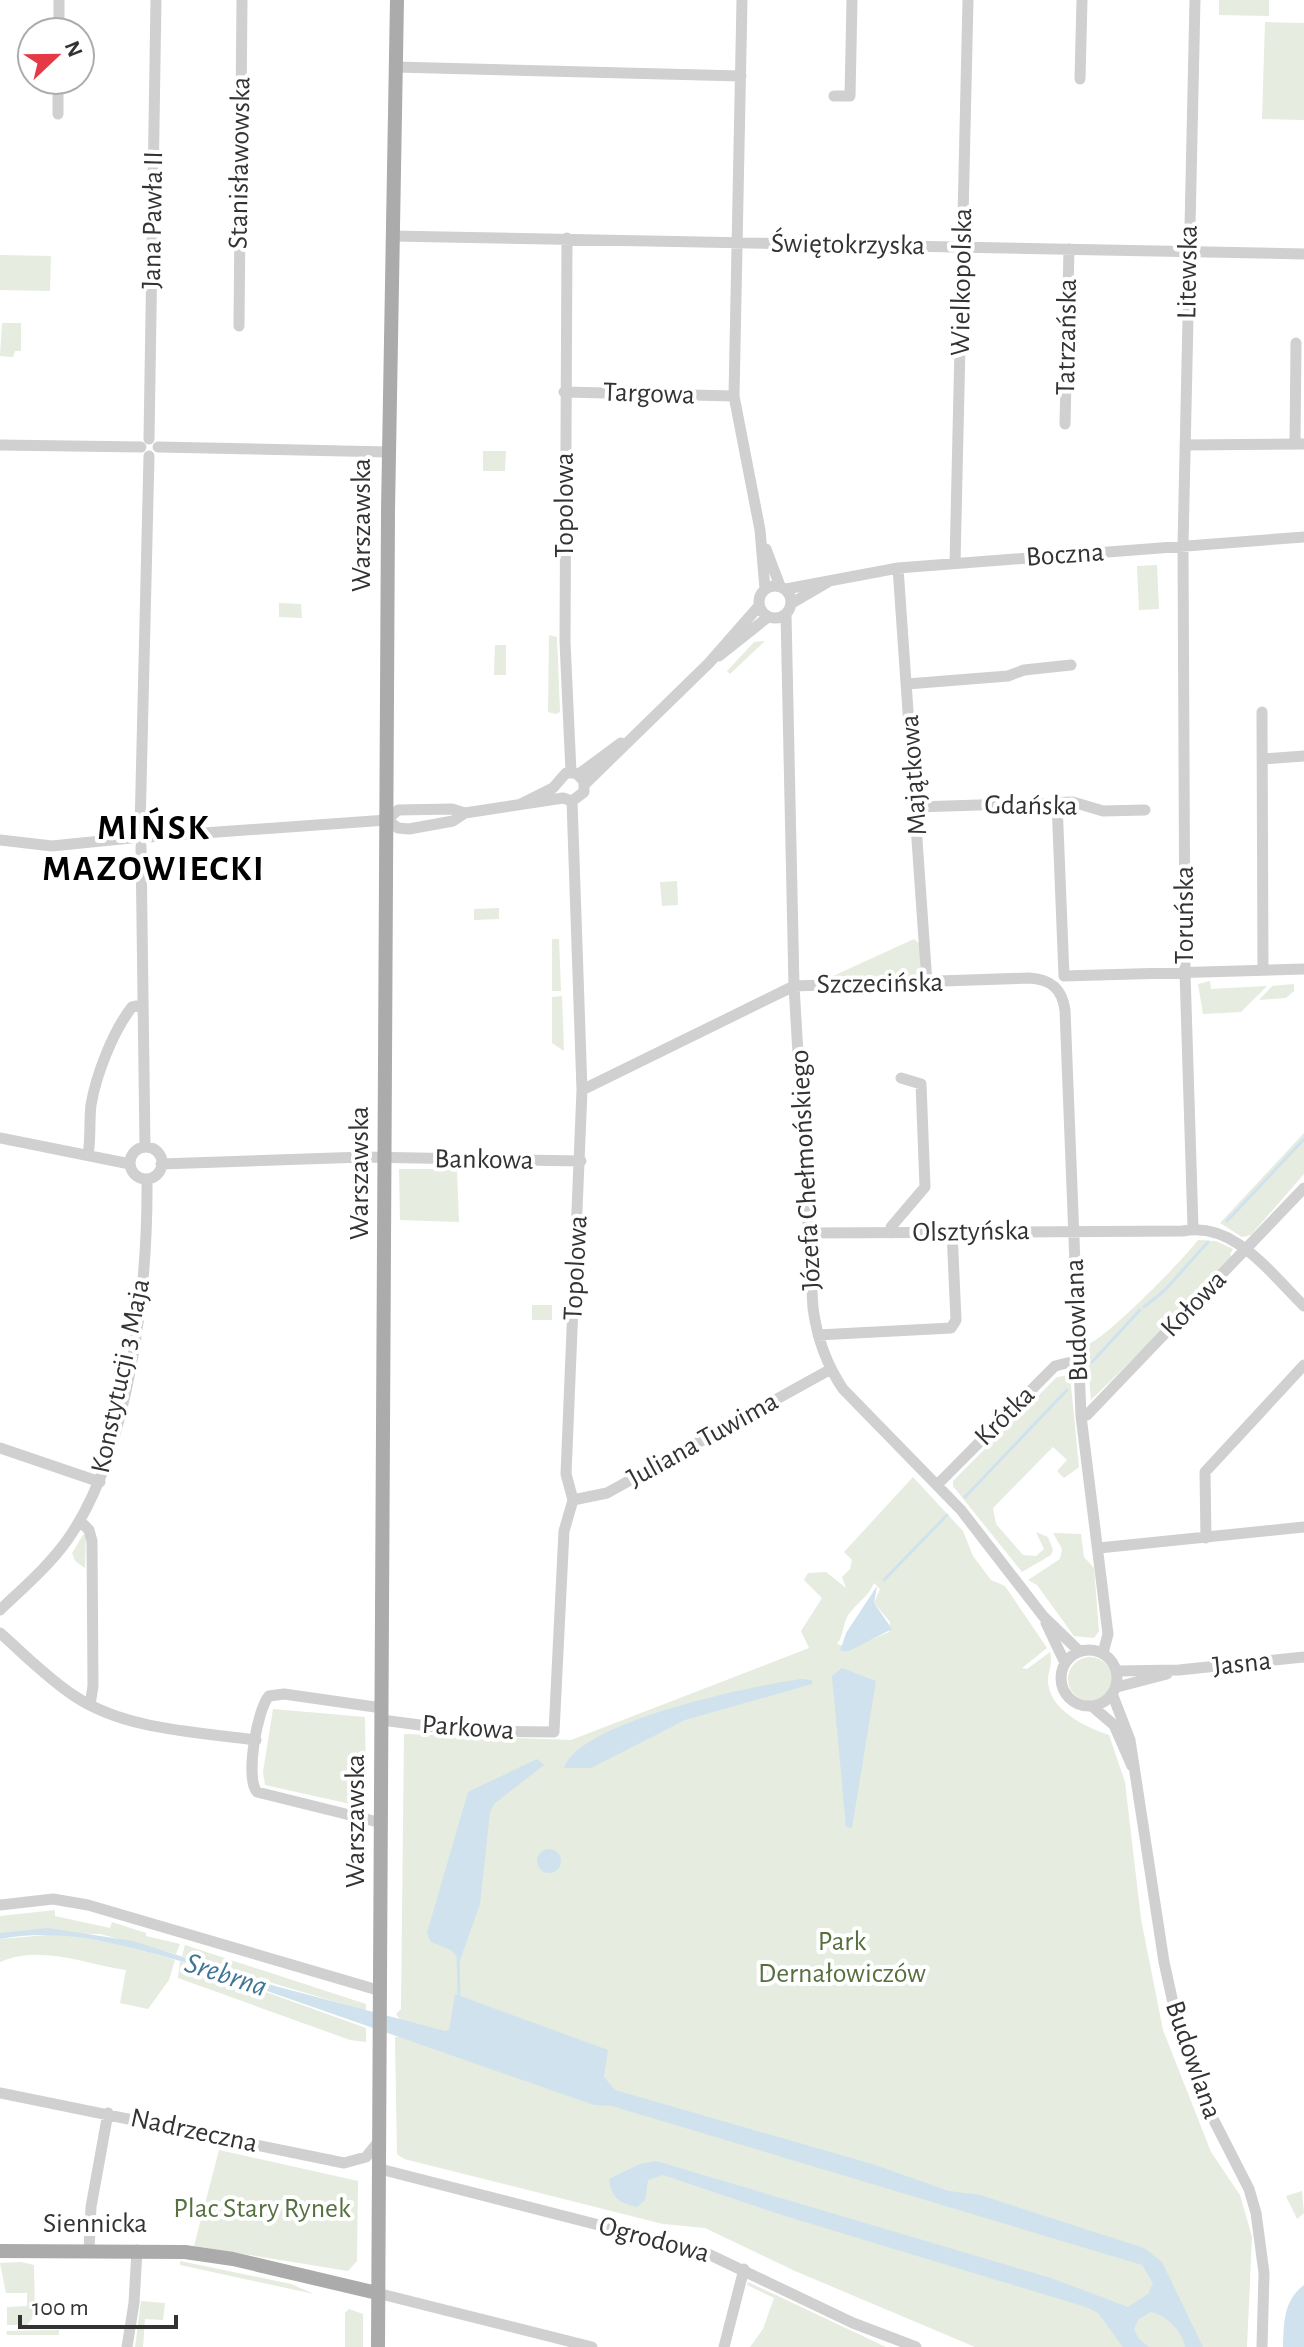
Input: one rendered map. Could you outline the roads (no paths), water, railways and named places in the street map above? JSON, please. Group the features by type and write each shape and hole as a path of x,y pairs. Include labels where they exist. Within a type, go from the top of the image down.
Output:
{"main road":[{"name":"Warszawska","path":"378,2347 389,452 397,0"},
{"name":"Siennicka","path":"0,2251 137,2250 233,2259 377,2293"}],"street":[{"name":"Jana Pawła II","path":"140,837 156,0"},
{"name":"Stanisławowska","path":"239,326 242,0"},
{"path":"521,804 557,784 562,776 578,777 634,733 709,663 759,606 765,589 760,530 734,396 742,0"},
{"path":"834,96 850,96 852,0"},
{"name":"Wielkopolska","path":"955,563 968,0"},
{"path":"1080,79 1082,0"},
{"name":"Litewska","path":"1183,545 1195,0"},
{"path":"396,67 741,76"},
{"path":"58,96 58,114"},
{"name":"Świętokrzyska","path":"392,236 1304,254"},
{"name":"Topolowa","path":"567,238 565,642 570,753 578,777"},
{"name":"Tatrzańska","path":"1065,424 1069,249"},
{"path":"1185,445 1300,444 1296,343"},
{"name":"Targowa","path":"564,392 734,396"},
{"path":"0,445 389,452"},
{"path":"759,606 780,613 783,587 760,530"},
{"name":"Boczna","path":"765,589 828,582 898,568 1304,537"},
{"name":"Toruńska","path":"1183,545 1185,972 1193,1227"},
{"name":"Majątkowa","path":"898,568 927,983"},
{"name":"Boczna","path":"709,663 828,582"},
{"name":"Józefa Chełmońskiego","path":"780,613 787,643 794,986 818,1335 831,1369 854,1402 938,1484 1043,1616 1079,1651"},
{"path":"907,684 1008,676 1024,670 1071,665"},
{"path":"1262,712 1263,970"},
{"path":"578,777 634,733"},
{"path":"570,753 580,761 595,762"},
{"path":"1263,759 1304,756"},
{"path":"387,820 398,828 409,829 453,821 465,813 568,800 582,796 578,777"},
{"path":"557,784 568,800"},
{"name":"Topolowa","path":"554,1732 564,1531 573,1500 566,1474 581,1161 582,1090 568,800"},
{"path":"1056,987 1064,976 1057,802"},
{"name":"Gdańska","path":"916,807 1073,802 1103,811 1145,810"},
{"path":"0,840 52,846 387,820 398,810 452,809 465,813"},
{"path":"140,837 145,1147"},
{"path":"1064,976 1304,969"},
{"name":"Szczecińska","path":"582,1090 794,986 1029,978 1043,980 1056,987"},
{"name":"Budowlana","path":"1056,987 1065,1010 1081,1416 1108,1634 1103,1653"},
{"path":"88,1155 92,1100 97,1083 123,1021 132,1007 142,1005"},
{"name":"Olsztyńska","path":"891,1233 891,1227 925,1187 921,1084 901,1078"},
{"path":"0,1138 130,1164"},
{"path":"145,1147 158,1153 161,1164 156,1175 147,1179 133,1173 130,1164 132,1155 145,1147"},
{"name":"Bankowa","path":"161,1164 387,1157 581,1161"},
{"name":"Konstytucji 3 Maja","path":"0,1610 46,1566 80,1521 100,1482 111,1449 140,1314 147,1179"},
{"name":"Kołowa","path":"1081,1416 1087,1415 1304,1188"},
{"path":"1193,1227 1224,1234 1245,1249 1304,1306"},
{"name":"Olsztyńska","path":"809,1233 1183,1231 1193,1227"},
{"path":"818,1335 951,1328 956,1320 952,1231"},
{"name":"Krótka","path":"938,1484 1055,1366 1079,1360"},
{"path":"1206,1538 1205,1472 1304,1365"},
{"name":"Juliana Tuwima","path":"573,1500 607,1493 831,1369"},
{"path":"0,1448 100,1482"},
{"path":"80,1521 89,1530 92,1541 93,1686 90,1705"},
{"path":"1099,1548 1304,1527"},
{"name":"Józefa Chełmońskiego","path":"1043,1616 1065,1663"},
{"path":"0,1633 45,1673 90,1705 130,1719 256,1740"},
{"path":"1079,1651 1103,1653 1117,1671 1115,1692 1093,1707 1077,1704 1064,1691 1061,1672 1065,1663 1079,1651"},
{"name":"Jasna","path":"1117,1671 1179,1670 1304,1657"},
{"name":"Jasna","path":"1115,1692 1179,1670"},
{"name":"Budowlana","path":"1115,1692 1130,1740 1164,1962 1177,2021 1203,2099 1249,2189 1256,2213 1264,2273 1262,2347"},
{"name":"Parkowa","path":"382,1823 254,1791 250,1779 263,1704 276,1694 465,1731 554,1732"},
{"name":"Budowlana","path":"1093,1707 1114,1725 1133,1766"},
{"path":"0,1905 53,1899 88,1905 381,1999"},
{"name":"Nadrzeczna","path":"0,2093 344,2163 366,2157 379,2141"},
{"path":"89,2250 91,2207 108,2113"},
{"name":"Ogrodowa","path":"380,2169 704,2252 861,2326 916,2347"},
{"path":"127,2347 137,2250"},
{"path":"724,2347 744,2269"},
{"path":"377,2293 592,2347"}],"water":[{"path":"877,1586 874,1603 892,1629 849,1651 840,1651 846,1633"},
{"path":"842,1668 876,1681 852,1828 846,1827 832,1676"},
{"path":"801,1679 812,1680 812,1684 685,1720 591,1768 564,1768 577,1751 601,1735 633,1721 709,1698"},
{"path":"537,1759 544,1765 494,1804 490,1812 480,1904 460,1960 451,1950 431,1942 427,1933 468,1792"},
{"path":"549,1849 557,1853 561,1861 557,1869 549,1873 541,1869 537,1861 541,1853"},
{"name":"Srebrna","path":"48,1928 133,1941 275,1986 445,2031 449,2030 455,1994 608,2050 604,2077 615,2090 872,2164 949,2191 980,2195 1144,2248 1162,2262 1203,2347 1185,2347 1173,2325 1162,2316 1150,2312 1138,2320 1134,2329 1138,2338 1149,2347 1123,2347 1098,2313 1086,2307 782,2215 663,2175 648,2180 645,2200 637,2207 625,2204 614,2195 609,2179 640,2164 656,2161 1051,2278 1128,2307 1148,2294 1153,2283 1142,2265 612,2106 594,2105 184,1962 115,1944 70,1937 47,1935 0,1939 0,1933"},
{"path":"1304,2285 1304,2347 1283,2347 1288,2305"}],"waterway":[{"path":"1227,1221 1304,1139"},
{"path":"1144,1307 1165,1290 1208,1242"},
{"path":"1092,1362 1140,1310"},
{"path":"965,1497 1067,1390"},
{"path":"884,1580 947,1515"},
{"path":"458,1954 459,1994"}],"district":[{"name":"MIŃSK MAZOWIECKI","path":"154,848"}],"park label":[{"name":"Park Dernałowiczów","path":"842,1958"},
{"name":"Plac Stary Rynek","path":"262,2209"}]}
